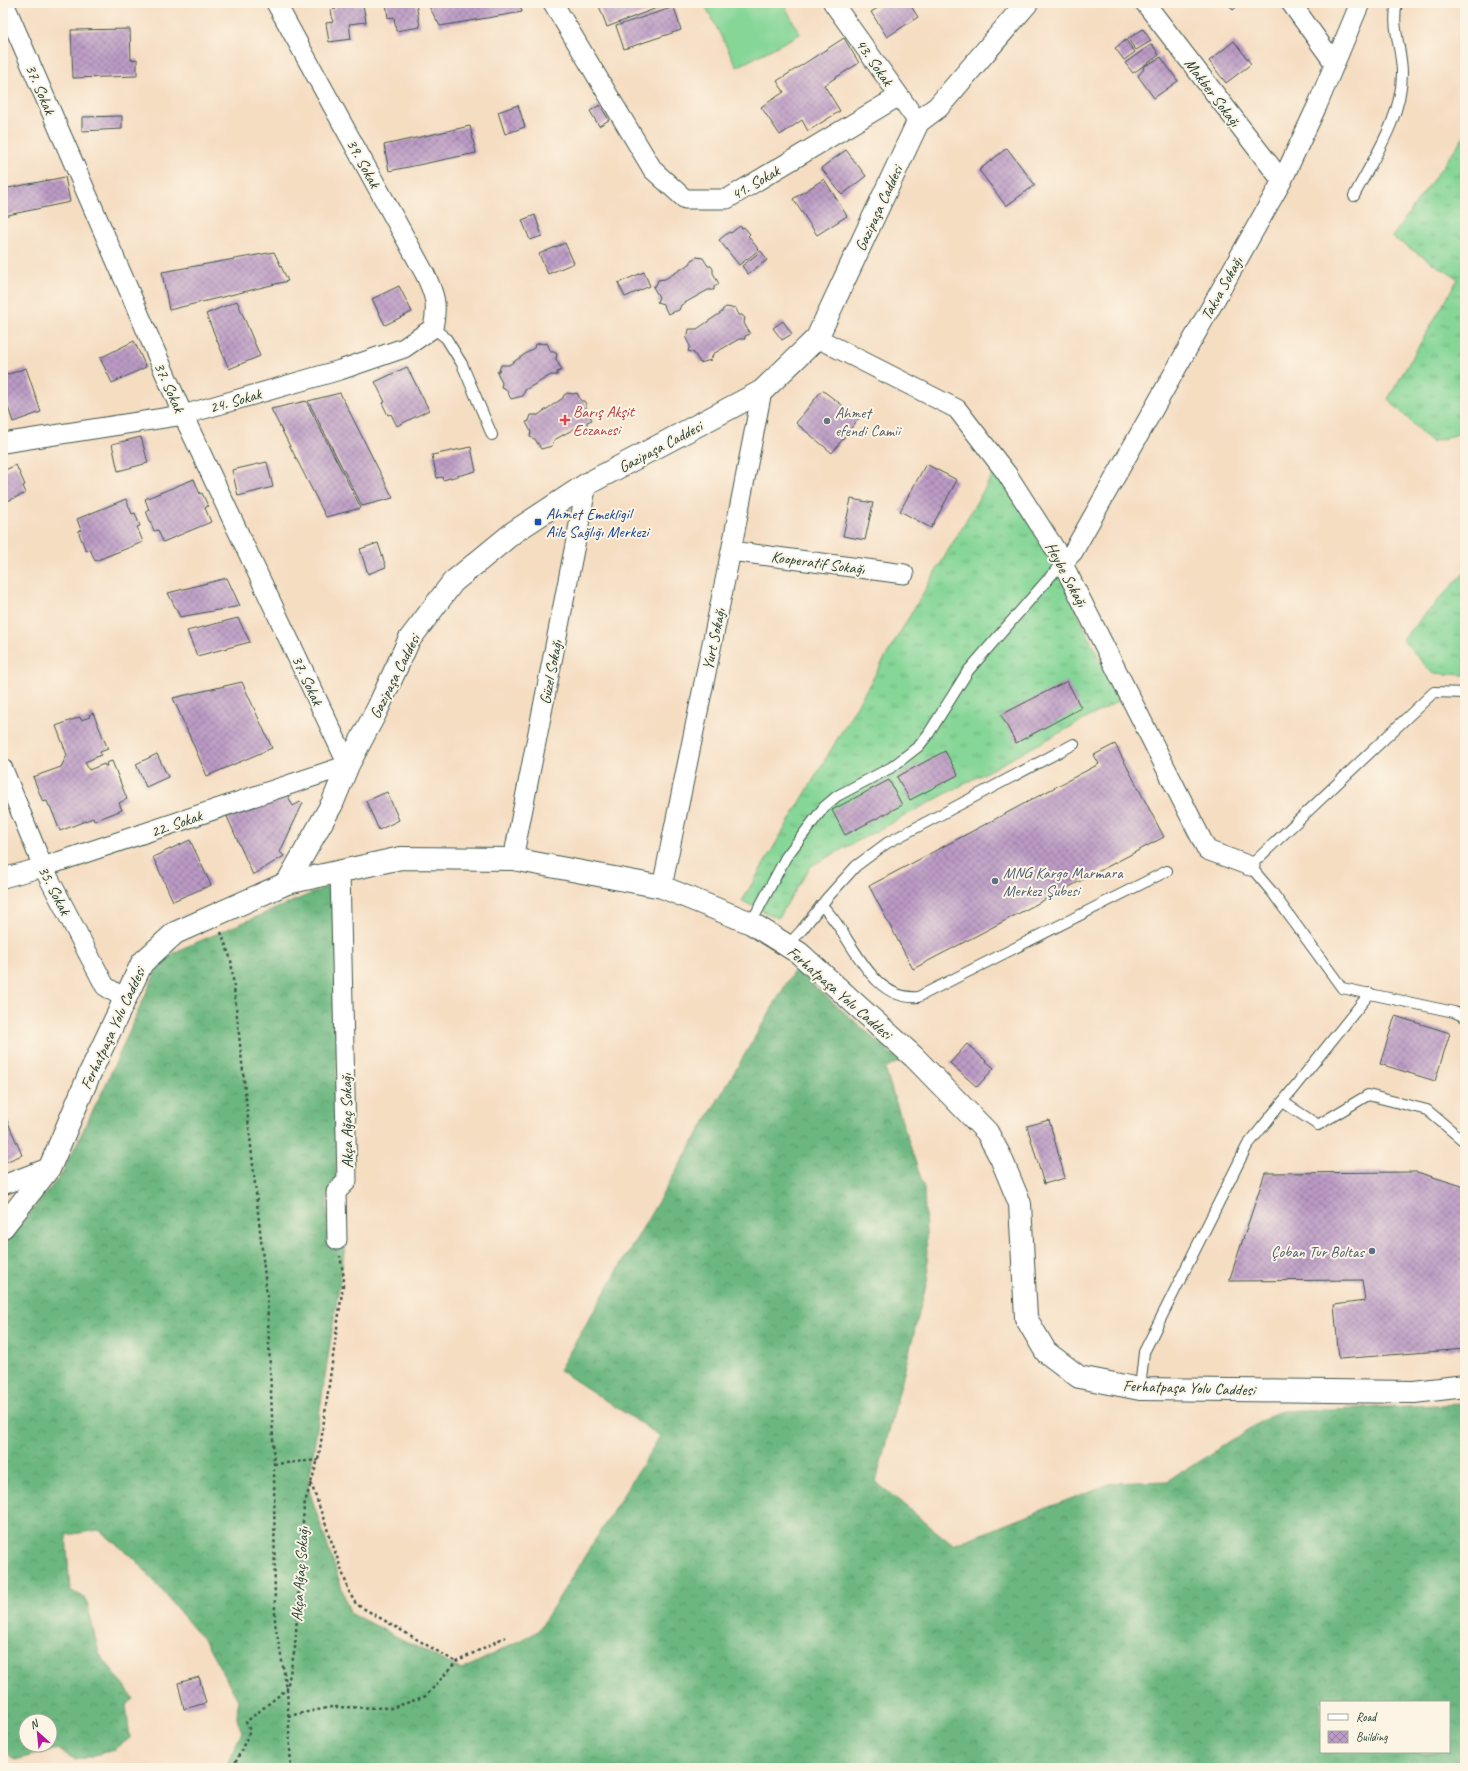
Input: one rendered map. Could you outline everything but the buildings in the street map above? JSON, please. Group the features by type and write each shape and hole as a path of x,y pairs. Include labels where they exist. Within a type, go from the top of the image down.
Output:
{"main road":[{"name":"Gazipaşa Caddesi","path":"287,883 332,804 348,765 377,710 409,640 453,582 514,532 587,484 762,391 817,338 918,122 938,107 1027,3"},
{"name":"Ferhatpaşa Yolu Caddesi","path":"3,1227 50,1167 90,1073 142,963 175,933 287,883 340,871 401,858 513,859 662,887 751,923 799,953 914,1057 987,1132 1001,1158 1020,1204 1026,1318 1046,1352 1079,1377 1140,1389 1414,1392 1465,1386"}],"street":[{"name":"37. Sokak","path":"4,3 183,415 348,765"},
{"name":"39. Sokak","path":"276,3 434,292 436,304 433,328"},
{"name":"41. Sokak","path":"553,3 652,170 685,199 727,199 899,96"},
{"name":"43. Sokak","path":"833,3 918,122"},
{"name":"Makber Sokağı","path":"1145,3 1282,181"},
{"path":"1291,3 1335,64"},
{"name":"Takva Sokağı","path":"1062,563 1073,552 1282,181 1335,64 1360,3"},
{"name":"24. Sokak","path":"3,443 183,415 340,370 404,348 433,328"},
{"name":"Heybe Sokağı","path":"817,338 957,409 1007,474 1057,552 1207,850 1250,866"},
{"name":"Yurt Sokağı","path":"662,887 732,551 762,391"},
{"name":"Güzel Sokağı","path":"513,859 587,484"},
{"name":"Kooperatif Sokağı","path":"732,551 904,574"},
{"name":"22. Sokak","path":"3,878 43,867 348,765"},
{"name":"35. Sokak","path":"3,769 43,867 105,986 125,999"},
{"name":"Akça Ağaç Sokağı","path":"337,1240 336,1192 347,1181 340,871"},
{"path":"3,1185 50,1167"}],"lane":[{"path":"1354,196 1393,121 1400,98 1402,73 1396,34 1395,20 1397,3"},
{"path":"433,328 446,338 462,364 492,435"},
{"path":"751,923 786,857 824,807 837,796 892,767 919,746 929,733 968,671 1062,563"},
{"path":"1465,693 1434,692 1250,866 1272,892 1342,988 1454,1012 1465,1017"},
{"path":"786,946 801,931 821,905 856,866 887,842 1074,744"},
{"path":"821,905 834,918 866,969 877,982 901,996 918,997 1167,871"},
{"path":"1140,1389 1144,1352 1247,1146 1370,993"},
{"path":"1283,1102 1318,1126 1368,1095 1427,1110 1465,1142"}],"path":[{"path":"215,915 231,960 267,1296 274,1464 275,1623 287,1689 291,1768"},
{"name":"Akça Ağaç Sokağı","path":"287,1689 295,1648 304,1506 318,1460 344,1278 337,1240"},
{"path":"274,1464 318,1460"},
{"path":"311,1482 350,1594 356,1604 456,1662"},
{"path":"288,1716 332,1707 392,1708 426,1696 456,1662 505,1637"},
{"path":"233,1768 250,1731 246,1722 287,1689"}],"green space":[{"path":"704,3 783,3 800,34 737,67"},
{"path":"1465,135 1465,432 1431,442 1388,399 1458,279 1392,237"},
{"path":"995,471 1051,556 1119,701 811,866 778,918 742,901"},
{"path":"1465,572 1465,675 1432,673 1402,639"},
{"path":"329,886 337,897 336,1175 327,1198 327,1245 345,1247 308,1487 350,1613 462,1670 538,1631 660,1436 559,1370 795,969 900,1061 885,1069 924,1188 928,1278 876,1482 953,1545 1111,1483 1168,1481 1278,1411 1465,1404 1465,1768 225,1768 242,1732 237,1719 238,1700 207,1644 136,1560 99,1530 66,1535 70,1590 86,1599 99,1653 134,1699 126,1705 130,1738 114,1750 76,1760 58,1750 58,1713 18,1713 18,1753 42,1753 15,1760 3,1750 3,1246 61,1175 105,1086 160,962 181,949"}],"place":[{"name":"Barış Akşit Eczanesi","path":"565,420"},
{"name":"Ahmet efendi Camii","path":"827,421"},
{"name":"Ahmet Emekligil Aile Sağlığı Merkezi","path":"538,522"},
{"name":"MNG Kargo Marmara Merkez Şubesi","path":"995,881"},
{"name":"Çoban Tur Boltas","path":"1372,1251"}]}
